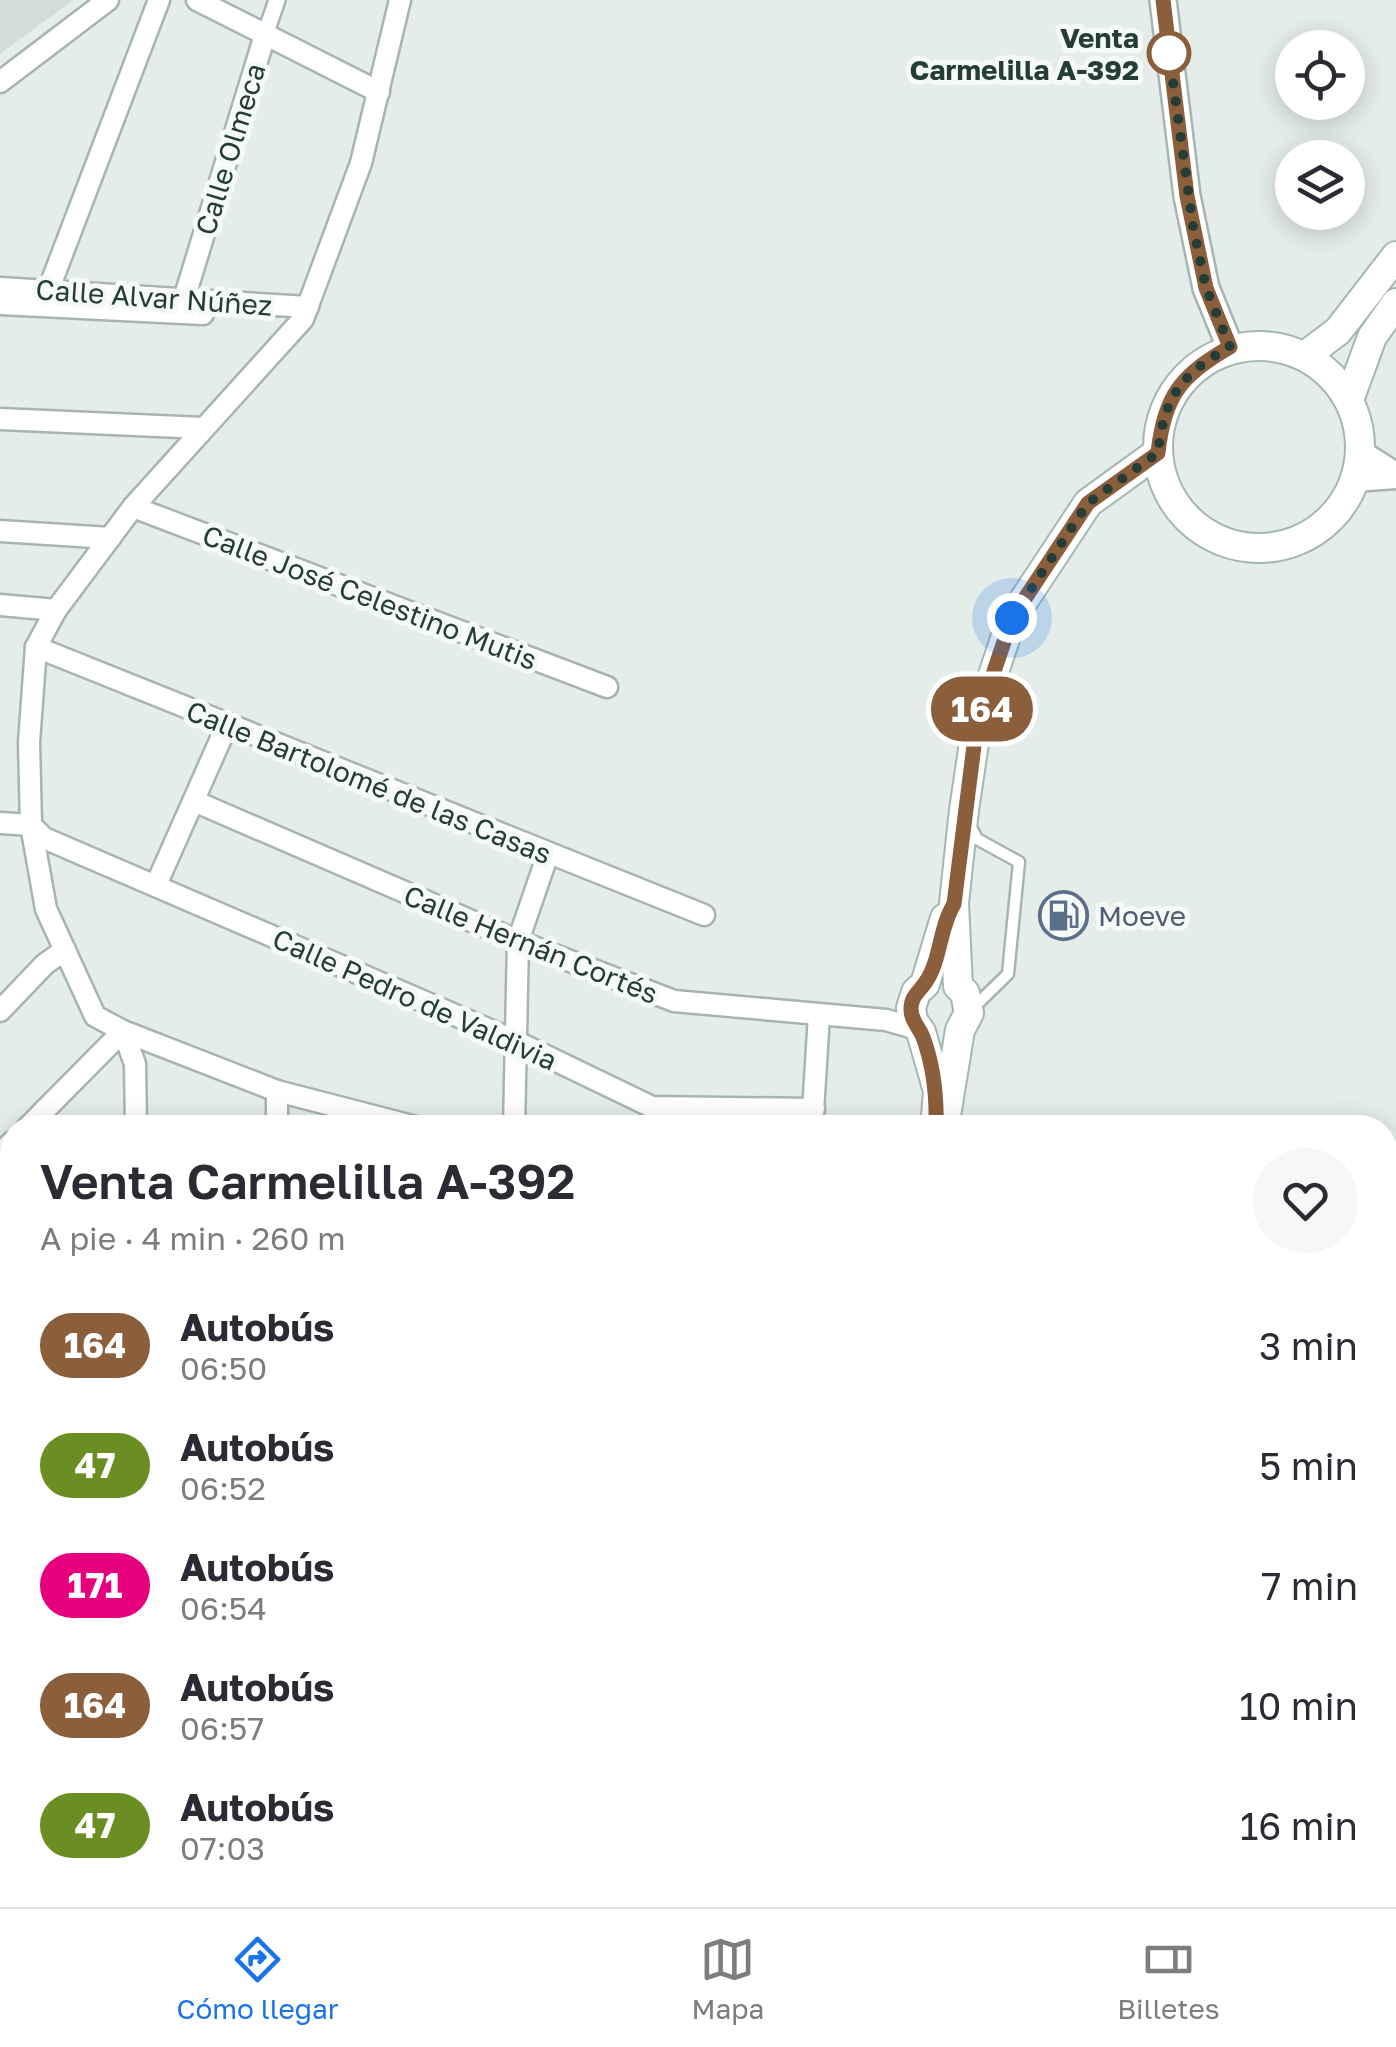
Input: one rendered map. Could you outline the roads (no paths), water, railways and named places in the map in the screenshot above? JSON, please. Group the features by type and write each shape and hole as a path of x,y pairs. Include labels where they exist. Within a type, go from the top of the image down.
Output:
{"main road":[{"path":"1305,356 1338,331 1396,256"},
{"path":"1349,400 1372,336 1396,303"},
{"path":"1230,347 1274,347 1305,356 1328,372 1349,400 1358,425 1360,450 1354,481 1333,516 1307,536 1276,547 1244,548 1213,538 1186,518 1165,486 1158,453 1161,419 1176,388 1200,364 1230,347"},
{"path":"958,986 954,904 964,810 977,722 1012,618 1088,503 1158,453"},
{"path":"1106,492 1165,486"},
{"path":"937,1115 938,1091 919,1012 945,918 954,904"},
{"path":"919,1012 946,980 965,993 965,1022 947,1115"},
{"path":"919,1012 941,1038 965,1022"}],"street":[{"path":"0,82 108,0"},
{"path":"48,291 159,0"},
{"path":"197,0 379,92"},
{"name":"Calle Olmeca","path":"184,299 277,0"},
{"path":"370,1115 277,1091 95,1016 46,908 31,825 29,742 36,647 56,610 133,508 306,313 361,163 400,0"},
{"path":"1163,0 1187,196 1206,288 1230,347"},
{"name":"Calle Alvar Núñez","path":"0,288 184,299 306,313"},
{"name":"Calle Alvar Núñez","path":"0,304 306,313"},
{"path":"0,419 203,428"},
{"path":"1360,450 1396,475"},
{"path":"1354,481 1396,475"},
{"name":"Calle José Celestino Mutis","path":"133,508 607,688"},
{"path":"0,531 110,538"},
{"path":"0,605 56,610"},
{"name":"Calle Bartolomé de las Casas","path":"36,647 704,914"},
{"path":"156,885 227,724"},
{"name":"Calle Hernán Cortés","path":"194,802 518,941 674,1002 886,1020 919,1012"},
{"path":"0,823 31,825"},
{"name":"Calle Pedro de Valdivia","path":"31,825 44,838 513,1040 652,1107 769,1115"},
{"path":"514,1115 518,941 548,854"},
{"path":"0,1011 65,950"},
{"path":"813,1115 819,1015"},
{"path":"40,1115 124,1031"},
{"path":"124,1031 135,1064 136,1115"},
{"path":"277,1091 277,1115"}],"lane":[{"path":"964,810 977,839 1019,862 1008,974 965,1022"}],"place":[{"name":"Venta Carmelilla A-392","path":"1169,53"},
{"name":"Moeve","path":"1063,915"}]}
